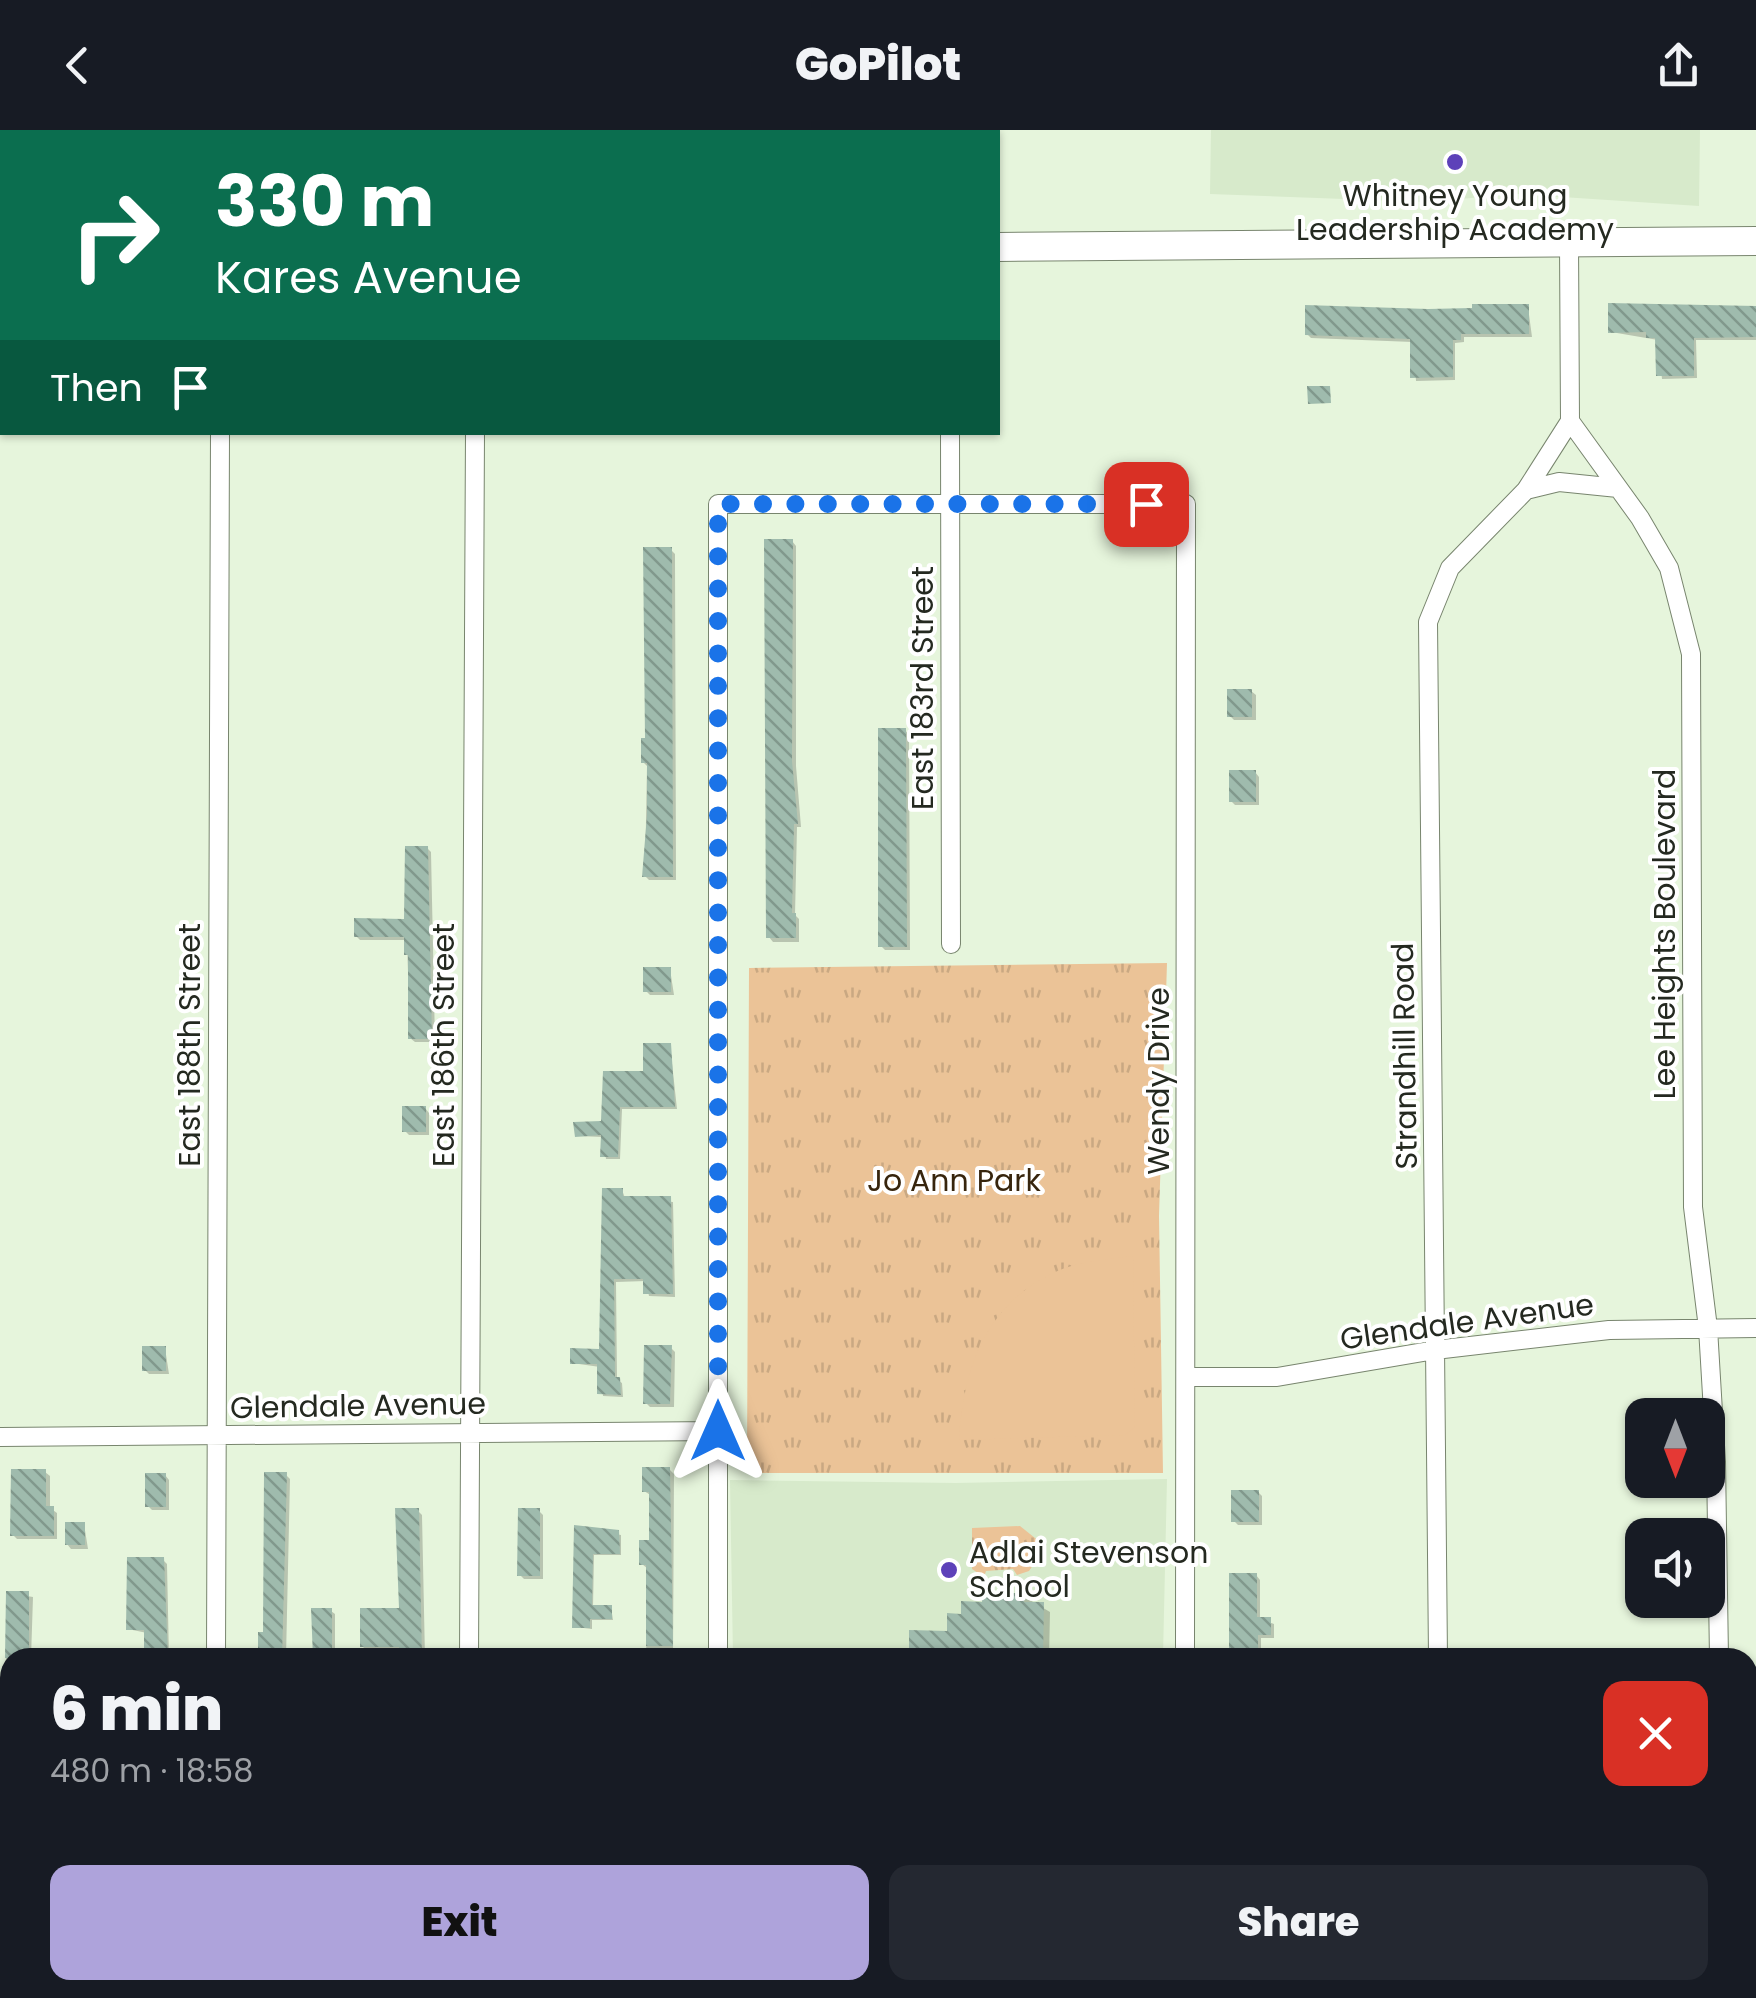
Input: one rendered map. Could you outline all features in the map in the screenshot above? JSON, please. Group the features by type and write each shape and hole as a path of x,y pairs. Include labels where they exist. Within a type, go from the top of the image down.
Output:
{"main road":[{"path":"1000,247 1756,241"}],"street":[{"path":"1569,242 1570,421"},
{"name":"Lee Heights Boulevard","path":"1570,421 1669,568 1691,654 1693,1207 1708,1328 1716,1462 1719,1648"},
{"name":"Strandhill Road","path":"1438,1648 1428,622 1450,568 1526,490 1570,421"},
{"name":"East 188th Street","path":"216,1648 220,435"},
{"name":"East 186th Street","path":"470,1648 475,435"},
{"name":"East 183rd Street","path":"950,435 951,944"},
{"path":"1526,490 1559,482 1618,488"},
{"path":"718,1648 718,504 950,504"},
{"name":"Wendy Drive","path":"950,504 1186,504 1184,1648"},
{"name":"Glendale Avenue","path":"1186,1377 1277,1377 1435,1350 1608,1330 1756,1328"},
{"name":"Glendale Avenue","path":"0,1437 718,1431"}],"shaded area":[{"name":"Whitney Young Leadership Academy","path":"1211,130 1700,130 1699,206 1518,194 1425,202 1210,194"},
{"name":"Adlai Stevenson School","path":"1167,1479 1163,1648 733,1648 730,1480 956,1483"}],"green space":[{"name":"Jo Ann Park","path":"1167,963 1159,1216 1163,1473 747,1473 749,968"},
{"path":"1133,1256 1135,1427 1125,1435 959,1440 972,1366 981,1344 1009,1304 1028,1288 1071,1266"},
{"path":"1020,1526 1040,1542 1042,1552 1029,1571 1017,1575 1013,1569 986,1571 984,1577 972,1569 972,1528"}],"building":[{"path":"1608,303 1756,306 1756,337 1694,338 1694,376 1656,376 1655,338 1646,338 1646,332 1608,333"},
{"path":"1472,304 1529,304 1529,334 1461,334 1461,340 1453,340 1453,377 1410,378 1410,339 1305,335 1305,305 1428,309 1472,308"},
{"path":"1307,386 1330,386 1331,403 1308,404"},
{"path":"764,539 793,539 792,761 798,824 794,824 792,913 796,913 796,938 766,938"},
{"path":"643,547 672,547 673,877 642,877 647,815 647,763 641,763 641,738 645,738"},
{"path":"1227,689 1252,689 1252,717 1227,717"},
{"path":"878,728 906,728 907,947 878,947"},
{"path":"1229,770 1256,770 1256,802 1229,802"},
{"path":"405,846 428,846 432,1039 408,1039 408,955 404,955 404,937 354,937 354,918 404,919"},
{"path":"643,967 671,967 671,992 643,992"},
{"path":"643,1043 671,1043 675,1107 620,1107 618,1157 600,1157 601,1135 575,1137 573,1122 601,1121 603,1071 643,1071"},
{"path":"402,1106 426,1106 426,1132 402,1132"},
{"path":"602,1188 623,1188 623,1196 671,1196 673,1294 643,1294 643,1279 614,1279 615,1377 620,1377 621,1395 597,1394 597,1364 570,1364 570,1348 599,1349"},
{"path":"644,1345 672,1345 670,1404 643,1404"},
{"path":"142,1346 166,1346 166,1371 142,1371"},
{"path":"642,1467 670,1467 673,1646 646,1646 646,1565 639,1565 639,1540 649,1540 649,1492 642,1492"},
{"path":"11,1469 46,1469 46,1506 54,1506 54,1536 10,1536"},
{"path":"264,1472 287,1472 282,1648 258,1648 258,1632 263,1632"},
{"path":"145,1473 166,1473 166,1507 145,1507"},
{"path":"1231,1490 1259,1490 1259,1522 1231,1522"},
{"path":"395,1508 419,1508 422,1648 360,1647 360,1608 399,1608"},
{"path":"518,1508 540,1508 540,1576 517,1576"},
{"path":"65,1522 85,1522 85,1545 65,1545"},
{"path":"574,1525 619,1530 620,1554 593,1554 592,1605 612,1605 612,1619 590,1619 590,1628 572,1628"},
{"path":"127,1557 164,1557 168,1648 144,1648 144,1630 126,1630"},
{"path":"1229,1573 1257,1573 1257,1617 1271,1617 1271,1635 1258,1635 1258,1648 1229,1648"},
{"path":"6,1591 29,1591 29,1648 5,1648"},
{"path":"982,1593 1024,1593 1024,1602 1044,1602 1043,1648 909,1648 909,1630 947,1631 947,1613 961,1614 961,1601 982,1602"},
{"path":"311,1608 332,1608 332,1648 313,1648"}],"place":[{"name":"Whitney Young Leadership Academy","path":"1455,162"},
{"name":"Adlai Stevenson School","path":"949,1570"}],"route":[{"path":"718,1431 718,504 1146,504"}]}
